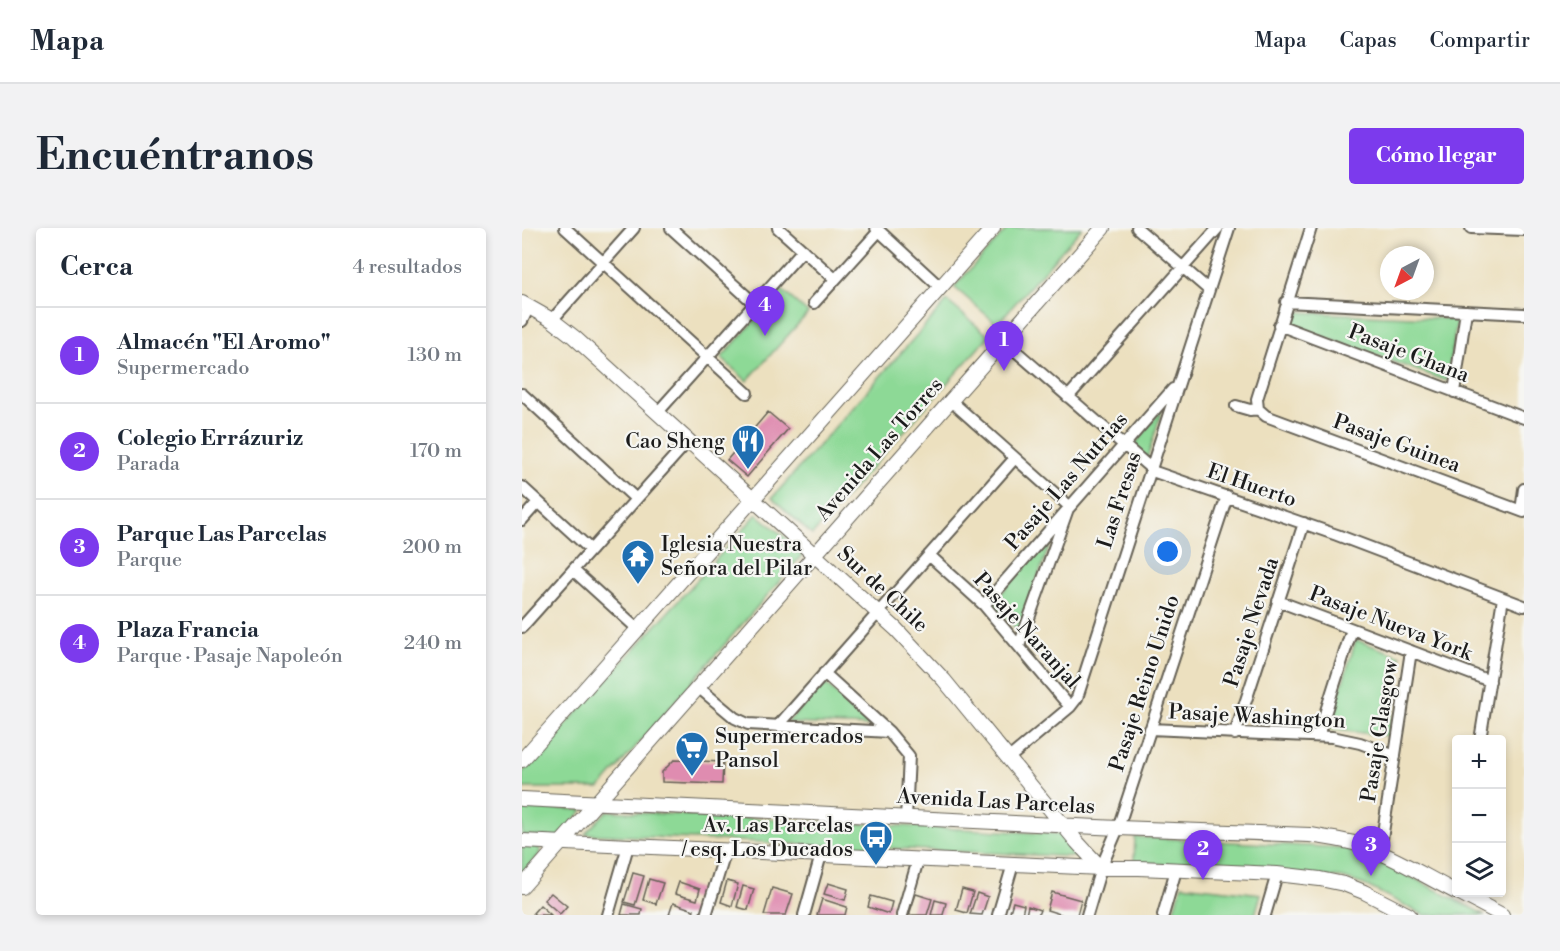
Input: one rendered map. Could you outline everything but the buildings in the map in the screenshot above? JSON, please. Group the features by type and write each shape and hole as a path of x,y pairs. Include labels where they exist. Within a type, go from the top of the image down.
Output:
{"street":[{"path":"565,228 747,393"},
{"path":"552,320 634,228"},
{"path":"671,228 755,304"},
{"path":"778,228 835,279"},
{"name":"Avenida Las Torres","path":"522,887 1103,228"},
{"path":"1137,228 1209,290"},
{"path":"1068,397 1218,228"},
{"name":"Las Fresas","path":"1010,758 1070,707 1077,698 1229,228"},
{"path":"1258,409 1257,399 1311,228"},
{"path":"1471,228 1524,230"},
{"path":"814,303 877,229 941,288"},
{"path":"524,755 754,500 941,288 988,230"},
{"path":"658,412 803,250"},
{"path":"1286,302 1524,314"},
{"path":"522,321 526,305"},
{"name":"Sur de Chile","path":"526,305 552,320 574,337 878,613 929,663 1101,868"},
{"path":"1454,392 1466,311"},
{"name":"Pasaje Ghana","path":"1279,325 1524,418"},
{"name":"El Huerto","path":"1003,340 1123,446 1162,475 1304,523 1524,606"},
{"name":"Pasaje Las Nutrias","path":"984,604 1178,384"},
{"path":"522,394 636,499"},
{"path":"950,400 1069,506 1019,646"},
{"name":"Pasaje Guinea","path":"1236,406 1250,410 1258,409 1266,416 1522,512"},
{"path":"522,627 689,440"},
{"path":"778,726 1014,458"},
{"path":"522,487 591,550"},
{"path":"1522,512 1524,489"},
{"name":"Pasaje Reino Unido","path":"1087,915 1101,868 1118,828 1227,496"},
{"path":"522,520 538,502"},
{"name":"Pasaje Nevada","path":"1235,734 1304,523"},
{"name":"Pasaje Naranjal","path":"929,555 984,604 1070,707"},
{"path":"573,570 639,630"},
{"path":"1481,735 1503,598"},
{"name":"Pasaje Nueva York","path":"1278,600 1490,681"},
{"path":"1318,736 1352,629"},
{"name":"Pasaje Glasgow","path":"1380,852 1411,651"},
{"path":"824,673 889,732 909,756 906,818"},
{"path":"698,687 741,722 889,732"},
{"name":"Pasaje Washington","path":"1150,729 1318,736 1360,743 1395,756"},
{"name":"Avenida Las Parcelas","path":"522,799 1310,835 1340,839 1380,852 1452,887"},
{"path":"522,841 1277,874 1344,884 1409,915"},
{"path":"608,915 628,846"},
{"path":"706,915 726,850"},
{"path":"804,915 821,855"},
{"path":"902,915 918,860"},
{"path":"998,915 1013,864"},
{"path":"1162,915 1176,870"},
{"path":"1265,915 1277,874"},
{"name":"Avenida Las Parcelas","path":"1470,897 1502,915"}],"green space":[{"path":"1008,228 1082,228 997,324 954,287"},
{"path":"782,290 808,313 747,381 721,358"},
{"path":"947,301 989,336 812,535 772,498"},
{"path":"1296,312 1457,319 1447,381 1290,325"},
{"path":"1163,407 1147,459 1134,446"},
{"path":"757,514 804,553 600,788 522,788 522,773"},
{"path":"1055,531 1018,631 992,604"},
{"path":"1356,640 1401,656 1388,736 1328,729"},
{"path":"824,683 873,726 787,723"},
{"path":"522,807 583,810 558,838 522,835"},
{"path":"607,811 1060,834 1080,857 585,834"},
{"path":"1135,837 1345,848 1384,863 1485,915 1424,915 1365,885 1343,878 1134,862"},
{"path":"522,846 537,846 540,850 539,855 522,874"},
{"path":"1182,885 1261,894 1255,915 1172,915"}],"place":[{"name":"Plaza Francia","path":"765,336"},
{"name":"Almacén \"El Aromo\"","path":"1004,371"},
{"name":"Cao Sheng","path":"748,470"},
{"name":"Iglesia Nuestra Señora del Pilar","path":"638,585"},
{"name":"Supermercados Pansol","path":"692,777"},
{"name":"Av. Las Parcelas / esq. Los Ducados","path":"876,866"},
{"name":"Parque Las Parcelas","path":"1371,876"},
{"name":"Colegio Errázuriz","path":"1203,880"}]}
